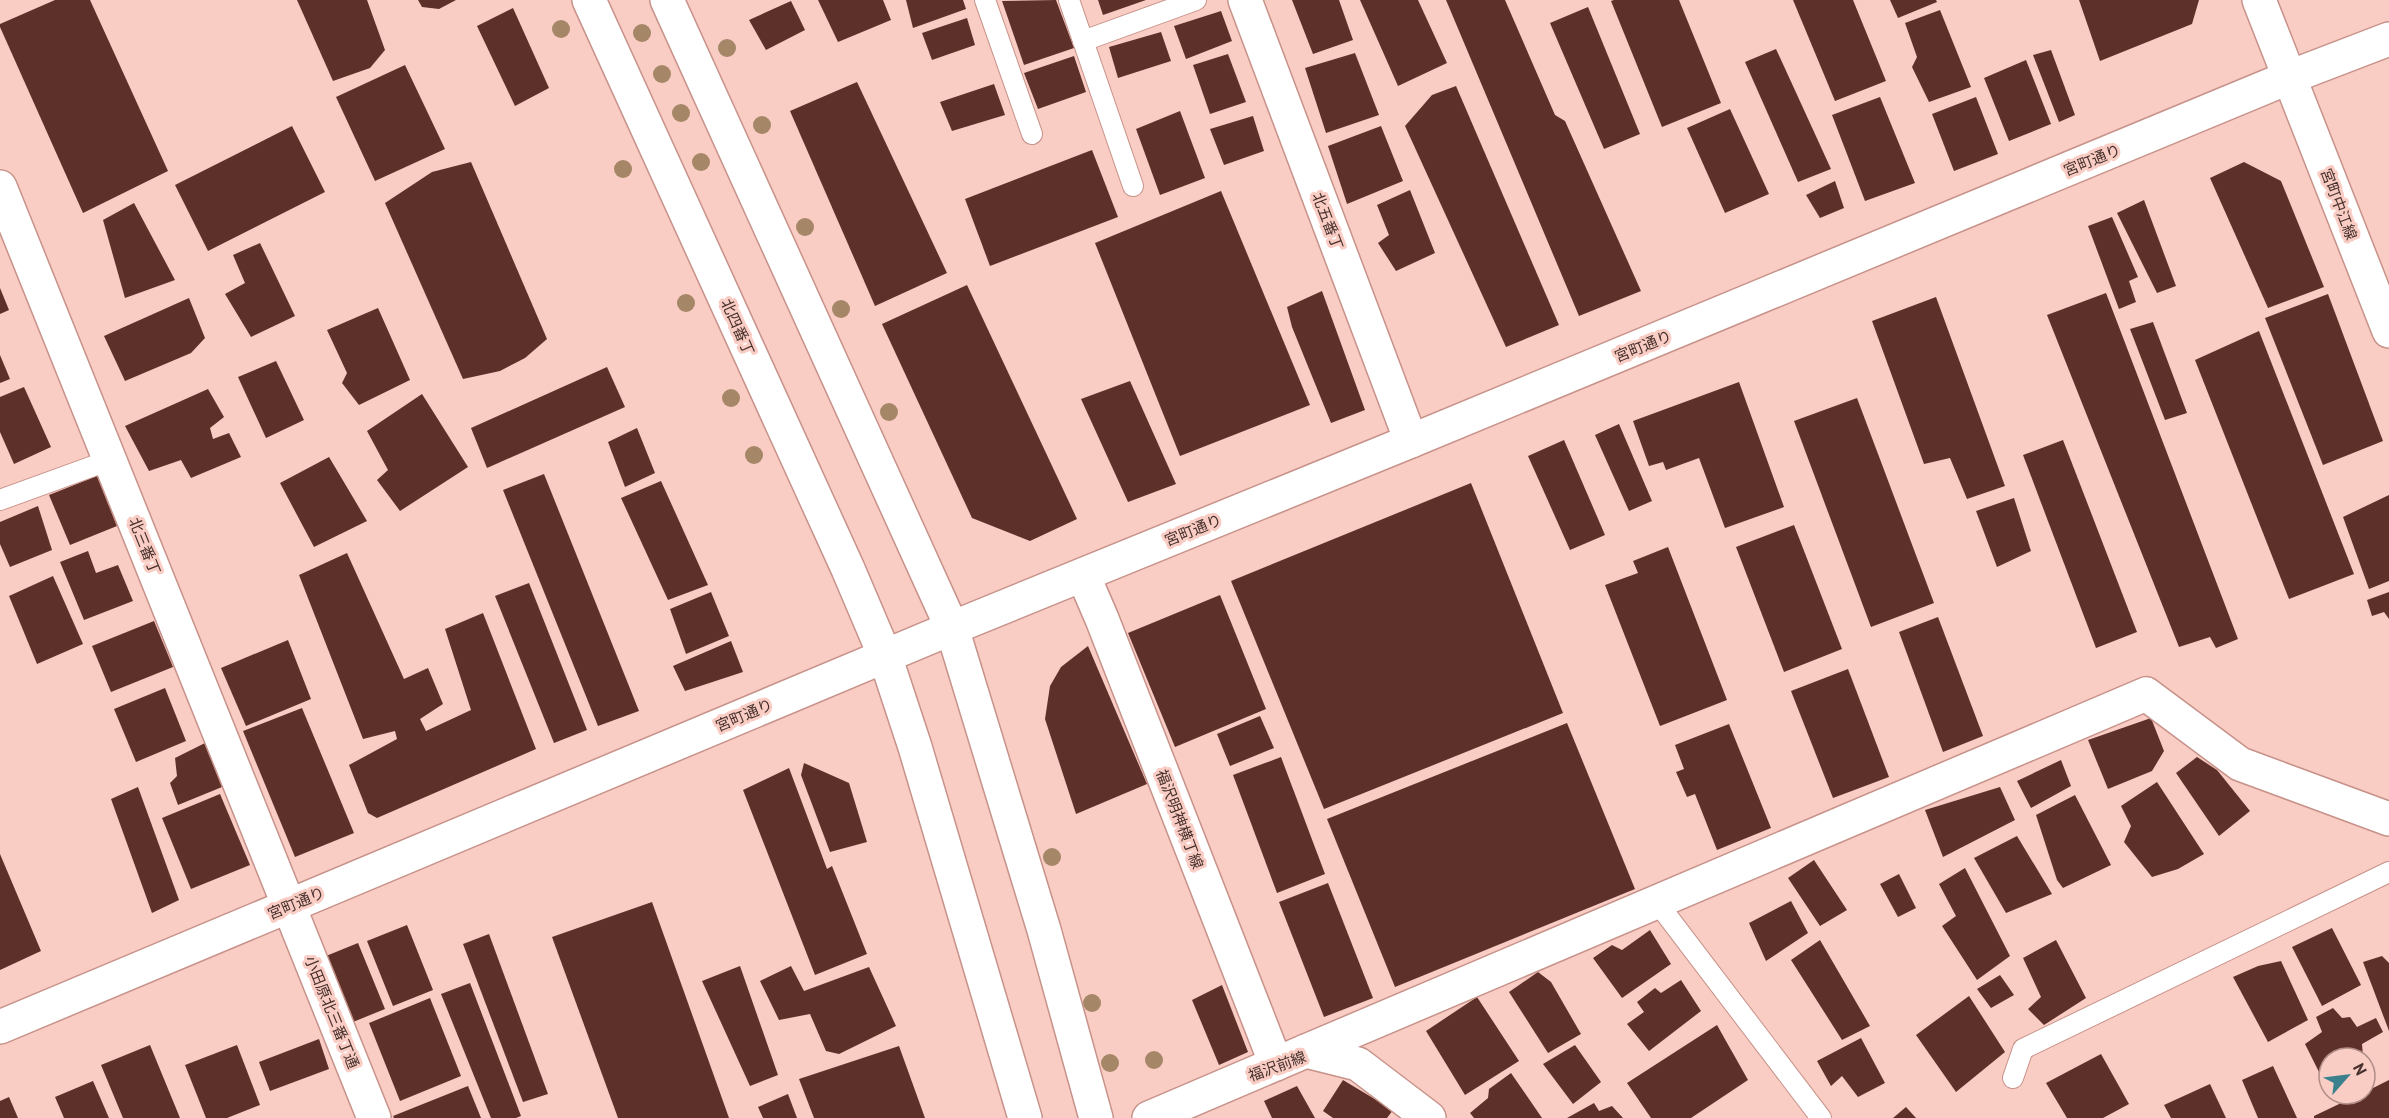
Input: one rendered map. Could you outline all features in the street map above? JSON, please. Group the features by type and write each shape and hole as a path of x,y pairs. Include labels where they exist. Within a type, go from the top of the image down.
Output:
{"street":[{"name":"北四番丁","path":"589,0 843,558 885,656 915,747 1025,1118"},
{"path":"666,0 952,628 1044,930 1096,1118"},
{"name":"北五番丁","path":"1245,0 1411,441"},
{"name":"宮町中江線","path":"2259,0 2389,331"},
{"name":"宮町通り","path":"0,1028 952,628 1411,441 2290,77 2389,39"},
{"name":"北三番丁","path":"0,187 10,239 110,460 290,905"},
{"name":"福沢明神横丁線","path":"1083,575 1275,1064"},
{"path":"1306,1052 2146,694 2240,764 2389,819"},
{"name":"小田原北三番丁通","path":"290,905 374,1118"},
{"name":"福沢前線","path":"1149,1118 1306,1052 1358,1064 1427,1117"}],"lane":[{"path":"985,0 1032,134"},
{"path":"1069,0 1133,186"},
{"path":"1083,41 1196,0"},
{"path":"0,500 110,460"},
{"path":"2013,1078 2023,1049 2389,872"},
{"path":"1656,901 1821,1118"}],"building":[{"path":"55,0 90,0 168,171 83,213 0,27 0,24"},
{"path":"297,0 367,0 385,50 370,68 333,81"},
{"path":"418,0 456,0 439,9 422,7"},
{"path":"818,0 883,0 891,20 838,42"},
{"path":"906,0 963,0 966,9 913,28"},
{"path":"1056,0 1074,48 1024,65 1002,1"},
{"path":"1098,0 1146,0 1103,15"},
{"path":"1292,0 1339,0 1353,40 1313,54"},
{"path":"1360,0 1418,0 1447,63 1398,86"},
{"path":"1446,0 1505,0 1555,115 1565,121 1641,291 1579,316"},
{"path":"1679,0 1721,103 1662,127 1611,1"},
{"path":"1793,0 1853,0 1886,81 1835,101"},
{"path":"1890,0 1936,0 1937,2 1898,18"},
{"path":"2079,0 2199,0 2192,24 2100,61"},
{"path":"791,1 805,30 766,50 749,20"},
{"path":"1588,7 1640,134 1604,149 1550,23"},
{"path":"513,8 549,88 515,106 477,26"},
{"path":"1940,10 1971,87 1929,102 1912,67 1917,57 1905,23"},
{"path":"1221,11 1232,41 1186,59 1174,26"},
{"path":"967,18 975,45 932,60 922,33"},
{"path":"1161,32 1171,61 1118,78 1109,47"},
{"path":"1776,49 1831,169 1798,182 1745,62"},
{"path":"2051,50 2075,115 2059,122 2033,55"},
{"path":"1355,53 1379,115 1326,133 1305,68"},
{"path":"1228,54 1246,102 1210,114 1193,65"},
{"path":"1074,56 1086,92 1038,109 1024,73"},
{"path":"2026,60 2051,124 2009,141 1984,78"},
{"path":"405,65 445,149 375,181 336,97"},
{"path":"857,82 947,273 875,306 790,111"},
{"path":"994,84 1005,115 952,131 940,102"},
{"path":"1456,86 1559,325 1506,347 1405,126 1432,95"},
{"path":"1880,97 1915,183 1865,201 1832,115"},
{"path":"1976,97 1998,154 1954,171 1932,114"},
{"path":"1730,109 1769,194 1725,213 1687,128"},
{"path":"1180,111 1205,178 1160,195 1136,129"},
{"path":"1253,116 1264,151 1224,165 1210,129"},
{"path":"292,126 325,192 208,251 175,185"},
{"path":"1381,126 1403,181 1347,204 1328,146"},
{"path":"1092,150 1118,217 990,266 965,199"},
{"path":"471,162 547,339 525,358 500,371 463,379 385,203 432,172"},
{"path":"2244,162 2281,181 2324,287 2268,308 2210,178"},
{"path":"1835,181 1844,208 1820,218 1806,195"},
{"path":"1410,190 1435,253 1396,271 1378,243 1389,235 1377,205"},
{"path":"1221,191 1310,405 1180,456 1095,243"},
{"path":"2144,200 2176,286 2157,293 2117,213"},
{"path":"134,203 175,280 125,298 103,220"},
{"path":"2112,217 2138,277 2129,281 2136,302 2119,309 2088,226"},
{"path":"260,243 295,316 251,337 225,294 245,283 233,255"},
{"path":"967,285 1077,519 1030,541 972,518 882,324"},
{"path":"0,288 9,310 0,314"},
{"path":"1322,291 1365,410 1331,423 1292,327 1287,307"},
{"path":"2106,293 2238,639 2216,648 2210,637 2179,647 2047,315"},
{"path":"2328,294 2383,441 2323,465 2265,318"},
{"path":"1936,297 2005,486 1967,499 1950,458 1924,464 1872,321"},
{"path":"189,298 205,338 191,353 125,381 104,336"},
{"path":"378,308 410,380 359,405 342,383 347,373 327,330"},
{"path":"2153,322 2187,413 2165,420 2130,329"},
{"path":"2259,331 2354,574 2289,599 2195,360"},
{"path":"0,355 10,379 0,383"},
{"path":"276,361 304,420 266,438 238,377"},
{"path":"607,367 625,407 487,468 471,428"},
{"path":"1130,381 1176,484 1128,502 1081,399"},
{"path":"1739,382 1784,507 1725,528 1699,458 1666,470 1663,462 1649,466 1633,421"},
{"path":"24,387 51,447 14,464 0,432 0,397"},
{"path":"208,389 224,417 210,428 213,439 229,433 241,457 191,478 181,460 149,471 125,426"},
{"path":"422,394 468,467 400,511 377,480 388,470 367,431"},
{"path":"1857,398 1934,603 1871,627 1794,421"},
{"path":"1619,424 1652,501 1629,511 1595,435"},
{"path":"637,428 655,473 625,487 608,442"},
{"path":"1564,440 1605,535 1570,550 1528,456"},
{"path":"2063,440 2137,632 2096,648 2023,455"},
{"path":"329,457 367,521 314,547 280,483"},
{"path":"544,474 639,711 598,726 503,490"},
{"path":"97,476 117,526 70,545 49,495"},
{"path":"661,481 708,585 668,600 621,498"},
{"path":"1471,483 1563,713 1324,809 1231,581"},
{"path":"2389,495 2389,581 2369,589 2343,517"},
{"path":"2014,498 2031,551 1997,567 1976,511"},
{"path":"38,506 52,550 10,567 0,544 0,522"},
{"path":"1794,525 1842,649 1784,672 1736,547"},
{"path":"1668,547 1727,700 1660,726 1605,585 1638,573 1633,561"},
{"path":"88,551 96,573 118,565 133,601 84,620 60,562"},
{"path":"347,553 404,679 428,668 443,704 420,719 426,731 471,710 445,629 483,613 536,749 377,818 368,813 349,765 397,739 395,731 363,739 299,575"},
{"path":"53,576 83,644 37,664 9,596"},
{"path":"529,583 587,730 554,743 495,596"},
{"path":"711,592 729,636 686,654 670,609"},
{"path":"2389,592 2389,619 2384,612 2372,616 2367,600"},
{"path":"1220,595 1266,709 1175,747 1128,633"},
{"path":"1938,617 1983,736 1943,752 1899,632"},
{"path":"154,621 173,667 111,692 92,646"},
{"path":"288,640 311,699 246,726 221,668"},
{"path":"731,641 743,672 685,691 673,666"},
{"path":"1088,646 1147,784 1076,814 1045,719 1050,686 1061,667"},
{"path":"1848,669 1889,777 1833,798 1791,691"},
{"path":"165,688 186,741 136,762 114,709"},
{"path":"302,708 354,833 295,857 243,731"},
{"path":"1260,716 1274,748 1230,766 1217,734"},
{"path":"2151,718 2164,751 2152,771 2108,789 2088,740"},
{"path":"1567,723 1635,889 1395,987 1327,819"},
{"path":"1729,724 1771,828 1717,850 1695,794 1687,797 1676,772 1684,769 1675,745"},
{"path":"205,743 222,787 178,805 170,783 177,776 175,758"},
{"path":"1281,757 1325,874 1277,893 1233,775"},
{"path":"2197,757 2217,770 2250,811 2219,836 2176,773"},
{"path":"2061,760 2071,786 2031,808 2017,781"},
{"path":"804,763 849,783 867,842 830,852 801,775"},
{"path":"789,768 827,869 832,866 867,954 815,975 743,790"},
{"path":"2157,782 2204,854 2178,869 2152,877 2124,842 2131,826 2121,806"},
{"path":"138,787 179,900 152,913 111,799"},
{"path":"2000,787 2015,820 1943,857 1925,810"},
{"path":"220,794 250,865 191,889 162,818"},
{"path":"2075,795 2111,865 2063,888 2057,880 2036,815"},
{"path":"2017,836 2052,894 2006,913 1974,858"},
{"path":"0,854 41,951 0,970"},
{"path":"1814,860 1847,910 1820,926 1788,878"},
{"path":"1965,868 2010,956 1977,980 1942,926 1956,916 1939,884"},
{"path":"1899,874 1916,908 1898,917 1880,884"},
{"path":"1328,883 1373,998 1324,1017 1279,902"},
{"path":"1791,901 1808,933 1766,961 1749,923"},
{"path":"652,902 729,1118 618,1118 552,937"},
{"path":"407,925 433,990 393,1006 367,941"},
{"path":"2332,928 2361,985 2322,1006 2292,947"},
{"path":"1650,930 1671,964 1622,998 1593,958 1612,945 1622,950"},
{"path":"489,934 548,1094 523,1102 463,944"},
{"path":"1820,940 1870,1026 1842,1040 1791,960"},
{"path":"2056,940 2086,998 2044,1025 2028,1009 2041,997 2023,958"},
{"path":"358,943 385,1009 353,1022 326,956"},
{"path":"2382,956 2389,963 2389,1031 2363,962"},
{"path":"2281,961 2308,1020 2268,1042 2233,977 2258,966"},
{"path":"740,966 778,1075 750,1086 702,981"},
{"path":"791,966 804,991 869,967 896,1026 839,1054 826,1051 810,1014 779,1020 760,981"},
{"path":"1538,972 1551,982 1581,1034 1548,1053 1509,992"},
{"path":"2000,975 2014,995 1991,1008 1977,989"},
{"path":"1681,980 1701,1011 1649,1051 1627,1024 1644,1012 1637,1002 1655,988 1661,993"},
{"path":"470,983 521,1116 516,1118 491,1118 441,994"},
{"path":"1222,985 1248,1052 1219,1065 1192,1000"},
{"path":"1969,996 2005,1052 1956,1092 1916,1035"},
{"path":"1477,997 1519,1061 1465,1095 1426,1031"},
{"path":"430,998 461,1076 400,1101 369,1023"},
{"path":"2333,1008 2342,1018 2350,1017 2357,1027 2376,1018 2383,1032 2362,1046 2317,1046 2317,1068 2305,1044 2322,1032 2316,1017"},
{"path":"1717,1025 1748,1080 1691,1118 1651,1118 1627,1083"},
{"path":"1861,1038 1885,1083 1858,1097 1842,1076 1831,1086 1817,1061"},
{"path":"319,1039 329,1069 270,1091 259,1062"},
{"path":"150,1045 180,1118 123,1118 101,1065"},
{"path":"237,1045 260,1105 227,1118 206,1118 185,1065"},
{"path":"1575,1045 1601,1082 1573,1104 1543,1064"},
{"path":"899,1046 925,1118 814,1118 799,1079"},
{"path":"2101,1054 2129,1104 2103,1118 2067,1118 2046,1083"},
{"path":"2273,1066 2297,1118 2258,1118 2242,1080"},
{"path":"1511,1073 1542,1118 1474,1118 1470,1113 1488,1098 1489,1089"},
{"path":"1343,1080 1393,1110 1387,1118 1333,1118 1323,1111"},
{"path":"2389,1080 2389,1118 2314,1118 2335,1106 2377,1106 2377,1086"},
{"path":"93,1081 109,1118 64,1118 55,1097"},
{"path":"2210,1084 2226,1118 2171,1118 2164,1105"},
{"path":"468,1086 481,1118 394,1118 393,1116"},
{"path":"1297,1086 1315,1118 1272,1118 1264,1101"},
{"path":"788,1094 797,1118 763,1118 758,1107"},
{"path":"9,1097 18,1118 0,1118 0,1101"},
{"path":"1594,1103 1599,1111 1612,1106 1623,1118 1567,1118"},
{"path":"1906,1107 1916,1118 1893,1118"}]}
